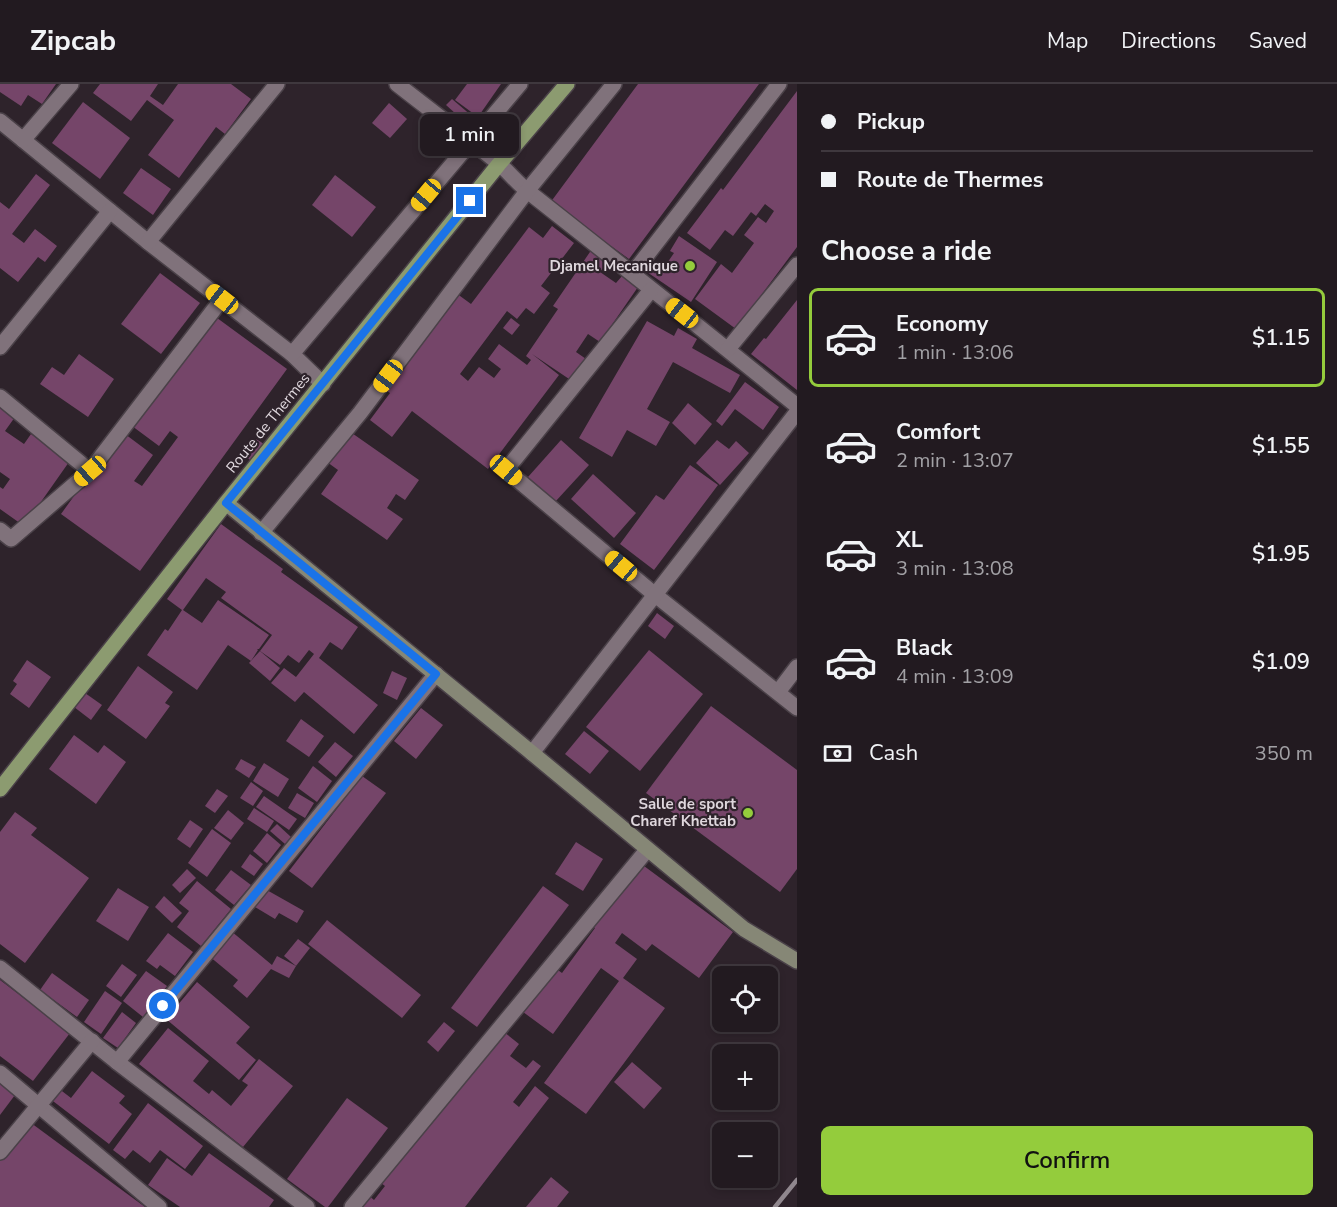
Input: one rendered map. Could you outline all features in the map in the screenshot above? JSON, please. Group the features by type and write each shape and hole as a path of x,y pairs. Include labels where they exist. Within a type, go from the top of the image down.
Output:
{"main road":[{"name":"Route de Thermes","path":"0,789 226,503 499,164 567,84"},
{"path":"226,503 744,929 797,961"}],"street":[{"path":"23,140 71,84"},
{"path":"148,242 277,84"},
{"path":"397,84 471,141 527,191 633,273 651,290 797,406"},
{"path":"292,354 520,84"},
{"path":"261,532 360,412 527,191 614,84"},
{"path":"633,273 779,84"},
{"path":"0,121 148,242 292,354 323,384"},
{"path":"0,347 110,211"},
{"path":"728,349 797,265"},
{"path":"651,290 506,470 654,594 797,708"},
{"path":"0,551 5,535 90,471 222,299"},
{"path":"0,397 90,471"},
{"path":"532,753 797,412"},
{"path":"778,692 797,667"},
{"path":"117,1062 436,674"},
{"path":"352,1207 647,850"},
{"path":"0,968 298,1205"},
{"path":"0,1152 92,1041"},
{"path":"0,1073 159,1207"}],"building":[{"path":"0,84 56,84 42,104 28,95 21,106 0,92"},
{"path":"100,84 158,84 150,96 163,105 178,84 231,84 251,99 225,134 216,127 179,178 148,155 174,120 147,100 131,121 93,93"},
{"path":"467,84 501,84 478,117 455,100"},
{"path":"638,84 759,84 629,259 611,246 601,251 550,203"},
{"path":"797,91 797,247 736,329 695,299 721,264 732,273 754,243 744,235 758,217 766,223 774,211 765,204 756,216 751,212 733,236 725,230 710,250 687,233 721,188 723,190"},
{"path":"452,99 472,116 466,123 446,105"},
{"path":"83,102 130,138 100,179 52,143"},
{"path":"389,103 407,119 390,138 372,123"},
{"path":"141,168 171,189 153,215 123,193"},
{"path":"36,174 50,185 12,234 24,243 35,229 57,246 45,262 38,257 18,282 0,268 0,202 9,209"},
{"path":"335,175 376,207 352,237 312,205"},
{"path":"552,226 574,243 541,286 550,293 534,314 526,308 517,319 507,311 460,374 468,381 479,367 494,378 501,369 488,359 499,344 527,365 531,360 526,356 558,309 553,306 592,249 609,260 600,272 616,283 622,276 638,287 600,342 588,334 576,352 589,361 575,383 532,354 559,375 488,469 412,411 392,437 370,420 390,393 384,389 456,293 471,304 529,227 543,238"},
{"name":"Djamel Mecanique","path":"679,236 717,262 691,302 647,272 653,263 663,269 674,253 670,251"},
{"path":"160,273 200,303 161,354 121,324"},
{"path":"797,300 797,390 751,354"},
{"path":"213,315 287,369 140,571 61,514 121,431 153,455 134,481 142,486 178,437 170,431 159,446 132,426"},
{"path":"511,318 520,325 512,335 503,328"},
{"path":"647,321 674,336 678,328 697,339 692,348 740,375 730,393 673,362 647,409 670,422 656,446 627,430 612,457 579,438"},
{"path":"79,354 114,379 88,417 40,384 52,367 64,375"},
{"path":"745,382 779,407 763,430 735,409 722,426 716,421"},
{"path":"688,403 712,424 695,445 672,423"},
{"path":"0,406 15,417 5,431 24,444 31,434 69,462 24,526 0,509 0,487 3,489 10,479 0,472"},
{"path":"349,431 419,480 405,500 396,494 387,508 403,519 387,540 321,494 338,470 327,462"},
{"path":"256,439 264,444 252,461 244,456"},
{"path":"561,440 589,465 555,502 528,477"},
{"path":"717,440 729,449 736,441 749,453 720,485 696,463"},
{"path":"690,465 718,485 654,570 620,544 656,495 664,500"},
{"path":"593,474 636,513 614,538 571,499"},
{"path":"221,524 283,569 281,572 358,627 342,650 330,642 319,658 378,705 354,734 304,692 295,702 271,683 284,668 296,677 314,654 309,650 299,663 288,655 280,665 260,651 272,635 221,598 226,592 206,578 183,610 202,623 218,600 269,635 257,649 251,661 228,645 197,690 147,655 165,629 168,631 182,610 167,599"},
{"path":"657,613 674,626 665,639 648,626"},
{"path":"649,650 703,694 640,771 586,727"},
{"path":"260,651 280,668 270,681 249,663"},
{"path":"27,660 51,677 29,708 10,694 17,684 13,681"},
{"path":"138,666 173,692 165,703 170,706 146,739 107,710"},
{"path":"392,671 407,678 397,700 383,693"},
{"path":"85,693 102,705 91,720 74,707"},
{"path":"711,706 797,770 797,869 780,892 646,793"},
{"path":"421,708 443,725 416,759 394,741"},
{"path":"301,719 324,736 309,757 286,741"},
{"path":"584,731 609,751 590,774 565,754"},
{"path":"74,735 98,753 104,745 126,762 96,804 49,769"},
{"path":"335,742 353,756 336,777 318,762"},
{"path":"241,759 256,767 249,778 235,769"},
{"path":"264,763 289,779 278,797 253,781"},
{"path":"313,766 332,781 317,802 298,788"},
{"path":"362,776 386,793 312,888 289,871"},
{"path":"251,782 263,791 253,806 240,798"},
{"path":"217,789 228,796 215,813 205,806"},
{"path":"297,793 314,803 305,818 288,808"},
{"path":"264,796 297,819 289,830 256,807"},
{"path":"254,808 274,821 267,832 247,819"},
{"path":"228,810 244,823 231,840 214,828"},
{"path":"15,812 37,828 31,835 89,878 25,963 0,944 0,832"},
{"path":"190,820 203,829 190,848 177,839"},
{"path":"277,824 291,837 285,844 270,831"},
{"path":"212,829 231,843 207,877 188,863"},
{"path":"267,833 281,845 267,863 253,851"},
{"path":"576,842 603,859 583,891 555,874"},
{"path":"250,854 263,864 254,876 241,867"},
{"path":"640,863 733,932 699,978 652,944 646,951 622,933 615,943 637,959 623,978 665,1008 586,1114 544,1083 619,981 601,968 553,1034 519,1009 551,965 562,973 595,928 589,923"},
{"path":"187,869 196,878 180,893 172,885"},
{"path":"231,870 251,885 234,905 215,890"},
{"path":"197,881 231,909 201,946 177,927 189,911 179,903"},
{"path":"543,886 569,905 477,1027 451,1008"},
{"path":"118,888 149,907 128,941 96,921"},
{"path":"265,889 304,911 297,923 279,913 275,919 255,907"},
{"path":"164,896 182,913 172,923 155,907"},
{"path":"327,920 421,995 402,1018 308,944"},
{"path":"231,931 272,965 277,956 296,966 289,978 271,969 247,998 233,986 238,980 209,956"},
{"path":"168,933 193,952 175,976 160,965 157,969 146,961"},
{"path":"298,939 310,948 296,966 284,956"},
{"path":"122,964 137,975 121,997 106,986"},
{"path":"146,971 167,986 143,1017 123,1001"},
{"path":"52,973 89,1000 77,1017 40,990"},
{"path":"0,980 70,1033 33,1081 0,1056"},
{"path":"197,982 250,1027 236,1043 256,1060 239,1080 166,1019"},
{"path":"105,991 122,1003 101,1034 84,1022"},
{"path":"122,1012 136,1023 118,1048 103,1038"},
{"path":"444,1022 455,1031 438,1052 427,1042"},
{"path":"168,1028 209,1061 193,1081 209,1094 212,1090 231,1106 248,1085 242,1081 259,1059 293,1086 243,1147 139,1064"},
{"path":"504,1032 519,1044 510,1056 526,1068 533,1060 541,1066 513,1102 519,1107 535,1086 549,1098 465,1207 358,1207 367,1194 374,1200 385,1186 378,1181"},
{"path":"632,1062 662,1088 644,1109 614,1082"},
{"path":"92,1071 125,1096 119,1103 132,1114 109,1144 49,1098 58,1088 71,1098"},
{"path":"0,1084 15,1095 0,1115"},
{"path":"347,1098 388,1128 328,1207 325,1207 287,1179"},
{"path":"148,1103 203,1146 185,1169 160,1150 150,1163 133,1150 125,1159 113,1150"},
{"path":"27,1120 145,1207 0,1207 0,1160"},
{"path":"209,1153 274,1200 269,1207 180,1207 148,1185 167,1158 192,1176"},
{"path":"551,1177 569,1192 557,1207 526,1207"}],"railway":[{"path":"775,1207 797,1180"}],"place":[{"name":"Djamel Mecanique","path":"690,266"},
{"name":"Salle de sport Charef Khettab","path":"748,813"}],"route":[{"path":"163,1006 436,674 226,503 470,201"}]}
